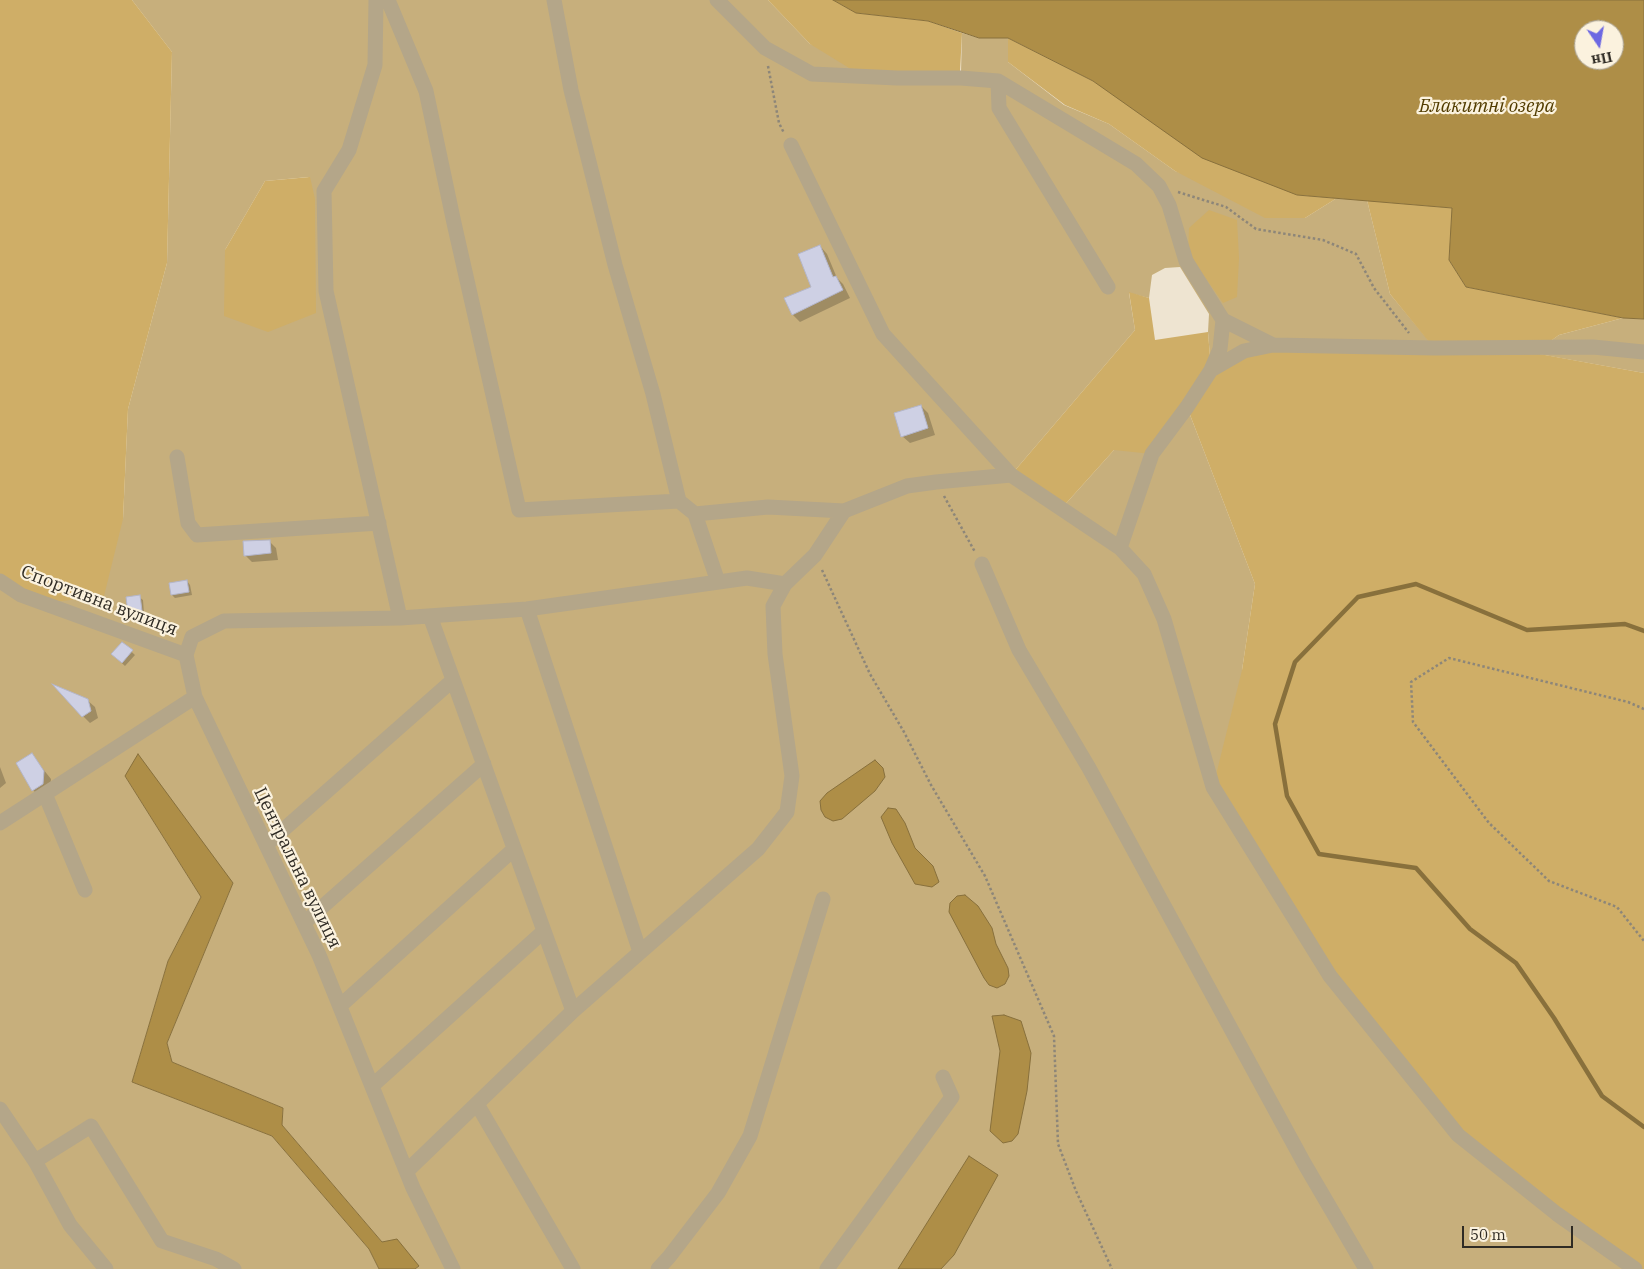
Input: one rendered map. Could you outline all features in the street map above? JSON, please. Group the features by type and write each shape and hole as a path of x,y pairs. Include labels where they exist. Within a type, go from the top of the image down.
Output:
{"street":[{"path":"376,0 375,65 349,150 324,192 326,291 400,618"},
{"path":"388,0 426,91 519,510 679,501"},
{"path":"554,0 571,90 615,265 653,394 679,501 696,514 718,582"},
{"path":"716,0 765,48 812,74 998,80 1136,164 1160,186 1169,205 1186,261 1223,320 1273,345"},
{"path":"998,80 999,108 1108,287"},
{"path":"791,145 883,334 1011,476 1120,548 1144,574 1164,619 1213,788 1330,976 1458,1135 1557,1214 1635,1269"},
{"path":"1120,548 1152,454 1187,407 1211,370 1220,349 1223,320"},
{"path":"1211,370 1244,351 1273,345 1593,347 1644,352"},
{"path":"178,456 188,523 197,535 379,523"},
{"path":"696,514 768,507 844,511 907,486 1011,476"},
{"path":"407,1171 573,1011 758,849 787,812 792,776 775,654 773,606 785,584 815,555 844,511"},
{"path":"982,564 1019,650 1089,768 1300,1154 1366,1269"},
{"path":"186,655 192,637 224,622 400,618 527,609 747,578 785,584"},
{"name":"Спортивна вулиця","path":"0,580 21,595 186,655"},
{"path":"527,609 640,952"},
{"path":"430,616 573,1011"},
{"name":"Центральна вулиця","path":"186,655 194,698 319,955 407,1171 453,1269"},
{"path":"266,845 453,680"},
{"path":"0,823 194,698"},
{"path":"304,923 484,764"},
{"path":"45,794 85,890"},
{"path":"340,1006 514,849"},
{"path":"658,1269 718,1193 750,1136 823,899"},
{"path":"372,1086 544,931"},
{"path":"827,1269 952,1097 944,1077"},
{"path":"477,1104 574,1269"},
{"path":"0,1109 35,1162 70,1225 106,1269"},
{"path":"35,1162 90,1126 162,1242 216,1259 234,1269"}],"path":[{"path":"765,48 779,123 791,145"},
{"path":"1160,186 1226,207 1256,228 1323,240 1356,254 1374,288 1423,347"},
{"path":"936,482 982,564"},
{"path":"815,555 870,674 904,732 931,785 985,876 1054,1036 1058,1144 1076,1191 1112,1269"},
{"path":"1644,709 1628,702 1449,658 1411,682 1413,722 1489,824 1549,881 1617,907 1644,941"}],"shaded area":[{"path":"0,0 132,0 172,52 167,263 128,409 123,519 104,596 45,603 0,577"},
{"path":"132,0 768,0 810,44 961,72 962,33 979,38 1008,38 1008,62 1064,105 1109,124 1175,171 1305,218 1337,198 1367,200 1390,294 1435,348 1211,370 1208,332 1209,314 1180,267 1165,268 1152,275 1149,298 1129,293 1135,330 1011,475 1061,509 1114,450 1187,407 1255,584 1242,670 1635,1269 415,1269 419,1266 382,1242 282,1125 283,1108 172,1062 167,1043 233,883 125,776 201,897 168,961 132,1082 272,1136 369,1249 379,1269 0,1269 0,577 123,519 128,409 167,263 172,52","holes":["309,177 225,250 265,181"]},
{"path":"768,0 833,0 856,13 928,21 962,33 960,72 854,71 810,44"},
{"path":"1008,38 1093,81 1297,195 1337,198 1305,218 1265,218 1175,171 1109,124 1065,105 1008,62"},
{"path":"310,177 315,199 316,313 268,332 224,316 225,250 265,181"},
{"path":"1367,200 1453,208 1449,260 1466,287 1623,318 1559,335 1534,353 1644,373 1644,1269 1635,1269 1458,1135 1330,976 1213,787 1242,670 1255,584 1187,407 1152,454 1114,450 1061,509 1011,475 1135,330 1129,292 1149,298 1155,340 1208,332 1211,369 1244,351 1434,348 1390,294"},
{"path":"1209,210 1237,220 1239,258 1237,297 1223,303 1188,253 1189,228"},
{"path":"1623,318 1644,319 1644,373 1533,353 1559,335"}],"water":[{"name":"Блакитні озера","path":"833,0 1644,0 1644,319 1623,318 1466,287 1449,260 1452,208 1297,195 1202,158 1093,81 1008,38 979,38 928,21 856,13"},
{"path":"138,754 233,883 167,1043 172,1062 283,1108 282,1125 382,1242 397,1239 419,1266 415,1269 379,1269 369,1249 272,1136 132,1082 168,961 201,897 125,776"},
{"path":"875,760 883,768 885,777 875,791 842,819 833,821 825,817 821,810 820,801 827,793"},
{"path":"888,808 896,809 905,823 915,848 933,866 939,882 932,887 915,884 892,843 881,817"},
{"path":"965,895 978,906 992,928 996,944 1008,968 1009,976 1005,984 997,988 989,985 984,978 949,912 950,903 957,896"},
{"path":"1004,1015 1021,1021 1031,1053 1027,1091 1018,1134 1012,1141 1003,1143 990,1131 1000,1051 992,1016"},
{"path":"969,1156 998,1175 954,1255 941,1269 898,1269"}],"building":[{"path":"820,245 833,277 836,276 843,290 792,315 784,298 811,287 798,254"},
{"path":"921,405 928,428 901,437 894,413"},
{"path":"270,540 271,553 244,556 243,541"},
{"path":"187,580 189,592 171,595 169,583"},
{"path":"140,595 142,611 128,613 126,597"},
{"path":"122,642 133,650 122,663 111,654"},
{"path":"52,684 88,699 91,711 82,717"},
{"path":"32,753 44,771 43,784 32,791 16,763"}],"waterway":[{"path":"1644,631 1625,624 1527,630 1416,584 1358,597 1295,662 1275,724 1287,796 1319,854 1416,868 1470,929 1516,963 1554,1018 1602,1096 1644,1127"}]}
